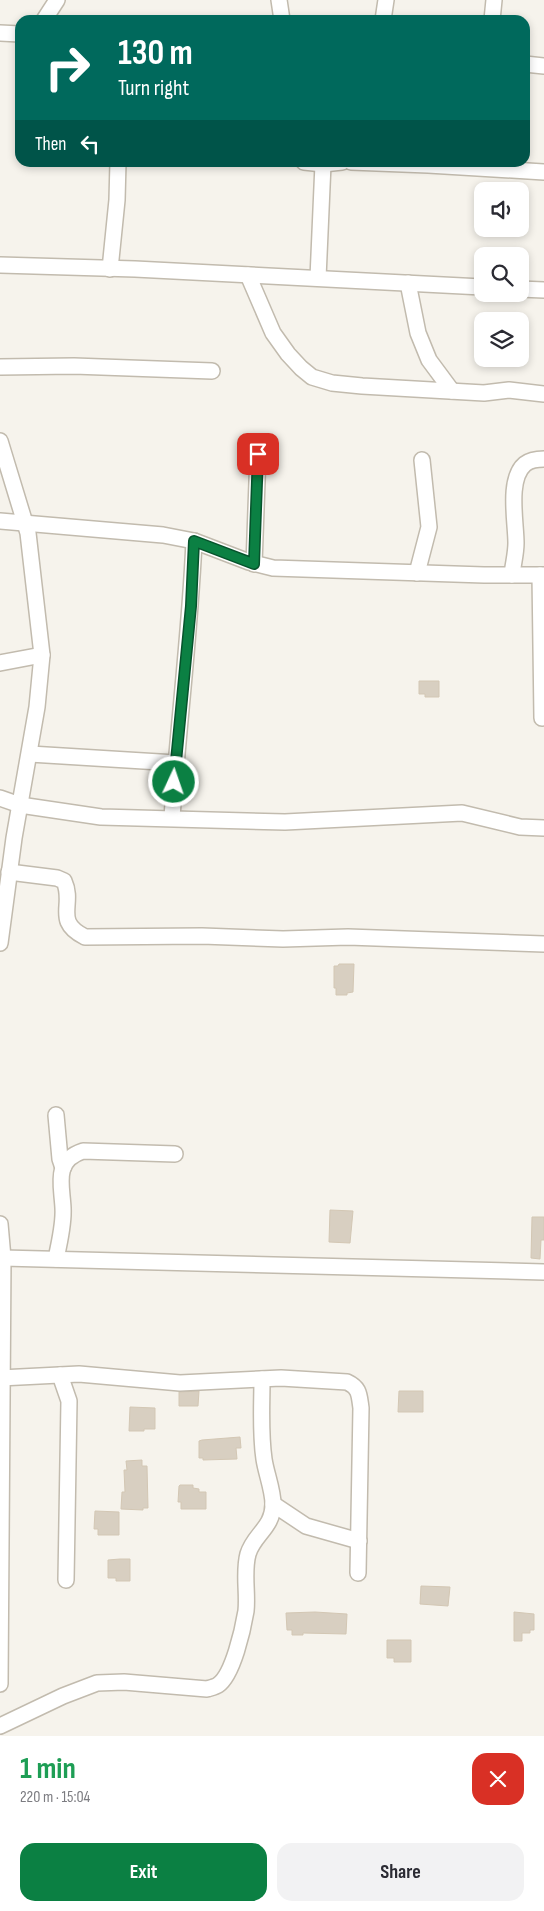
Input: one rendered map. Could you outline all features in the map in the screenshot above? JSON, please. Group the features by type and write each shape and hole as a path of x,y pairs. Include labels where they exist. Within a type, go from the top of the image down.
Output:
{"street":[{"path":"47,15 57,0"},
{"path":"279,0 281,15"},
{"path":"384,15 386,0"},
{"path":"492,15 494,0"},
{"path":"0,32 15,34"},
{"path":"530,65 544,66"},
{"path":"110,269 117,200 118,167"},
{"path":"318,278 323,167"},
{"path":"461,167 544,172"},
{"path":"0,265 474,287"},
{"path":"248,275 273,333 288,354 312,377 332,383 484,393 509,390 544,394"},
{"path":"408,283 418,333 429,360 452,391"},
{"path":"529,289 544,290"},
{"path":"0,367 74,366 212,371"},
{"path":"0,440 25,523 42,656 37,707 9,872 0,943"},
{"path":"254,564 258,454"},
{"path":"512,574 516,545 514,507 516,479 526,462 544,459"},
{"path":"417,573 429,527 422,460"},
{"path":"0,520 163,535 194,541 254,564 273,568 542,575 542,718"},
{"path":"172,818 191,606 194,541"},
{"path":"0,663 42,656"},
{"path":"30,754 176,763"},
{"path":"0,798 20,805 101,816 285,822 462,813 520,827 544,828"},
{"path":"9,872 64,880 67,887 67,916 69,924 75,932 85,937 202,936 283,939 348,936 544,944"},
{"path":"56,1115 60,1159 63,1168"},
{"path":"56,1259 63,1208 60,1177 63,1168 74,1154 83,1151 175,1154"},
{"path":"0,1224 3,1258 0,1684"},
{"path":"3,1258 544,1272"},
{"path":"1,1377 78,1374 180,1383 262,1379 347,1382 354,1385 358,1390 361,1408 358,1573"},
{"path":"60,1375 69,1401 66,1580"},
{"path":"0,1726 63,1696 98,1683 124,1682 207,1688 217,1686 224,1679 237,1651 246,1611 247,1557 255,1540 265,1530 273,1504 261,1432 262,1379"},
{"path":"273,1504 306,1526 359,1542"}],"building":[{"path":"419,681 439,681 439,697 425,697 425,694 419,694"},
{"path":"354,964 353,992 347,993 347,995 336,995 336,988 334,988 334,966"},
{"path":"330,1210 353,1211 350,1243 329,1242"},
{"path":"532,1217 544,1217 544,1240 541,1240 540,1259 531,1258"},
{"path":"199,1391 198,1406 179,1406 179,1392"},
{"path":"399,1391 423,1391 423,1412 398,1412"},
{"path":"130,1407 155,1408 155,1429 129,1431"},
{"path":"240,1437 241,1448 236,1448 237,1459 203,1460 203,1458 199,1458 199,1441"},
{"path":"142,1460 142,1466 147,1466 148,1508 143,1508 143,1510 121,1509 122,1492 125,1492 124,1470 127,1470 126,1461"},
{"path":"180,1485 193,1485 193,1488 199,1489 199,1492 206,1492 206,1509 181,1509 181,1502 178,1502"},
{"path":"95,1511 119,1512 119,1535 98,1535 98,1529 94,1529"},
{"path":"130,1559 130,1581 116,1581 116,1578 108,1578 108,1560"},
{"path":"421,1586 450,1587 448,1606 420,1604"},
{"path":"514,1612 534,1614 534,1630 530,1630 530,1633 522,1633 522,1641 514,1641"},
{"path":"286,1613 347,1614 346,1634 303,1633 303,1635 292,1635 292,1630 287,1630"},
{"path":"387,1640 411,1640 411,1662 394,1662 394,1658 387,1658"}],"route":[{"path":"174,782 191,606 194,541 254,564 258,454"}]}
